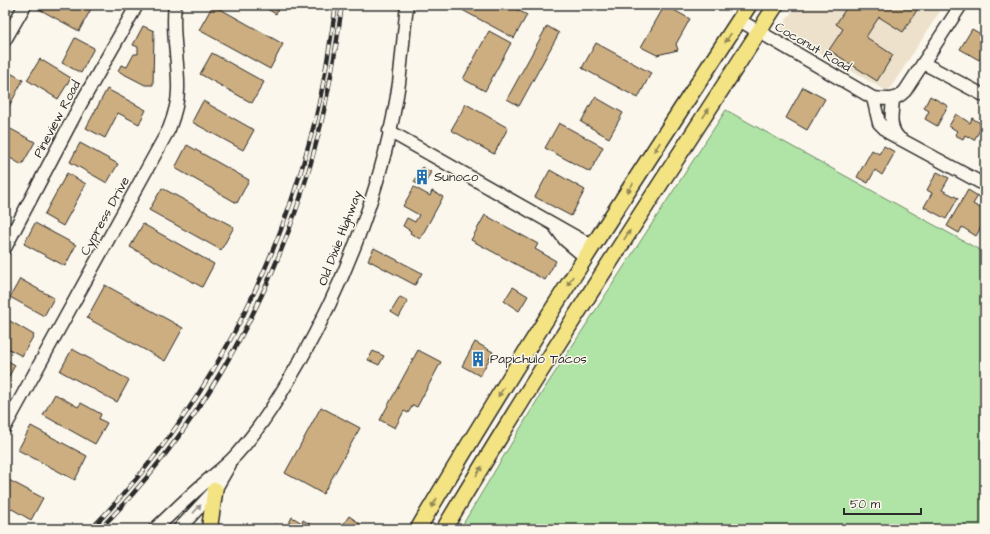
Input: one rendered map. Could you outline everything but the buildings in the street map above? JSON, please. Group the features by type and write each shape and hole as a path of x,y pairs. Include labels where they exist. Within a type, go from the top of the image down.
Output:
{"main road":[{"path":"418,529 473,437 589,251 749,5"},
{"path":"444,529 610,260 776,5"},
{"path":"610,260 608,240 614,213"},
{"path":"589,251 595,266 591,292"},
{"path":"212,529 210,524 215,490"}],"street":[{"path":"5,40 25,5"},
{"name":"Pineview Road","path":"5,248 79,107 137,5"},
{"name":"Cypress Drive","path":"5,427 169,129 176,106 178,91 174,28 176,5"},
{"name":"Old Dixie Highway","path":"179,529 215,490 235,456 261,424 287,384 333,299 366,215 379,172 398,84 407,5"},
{"path":"961,5 905,91 893,100 874,98 879,123 889,133 985,184"},
{"name":"Coconut Road","path":"739,20 874,98"},
{"path":"923,63 985,96"},
{"path":"893,100 891,118 893,132 899,138"},
{"path":"389,131 553,224 589,251"},
{"name":"Old Dixie Highway","path":"155,529 235,456"},
{"path":"163,529 177,514 187,499"}],"shaded area":[{"path":"796,5 944,5 888,92 780,30"}],"green space":[{"path":"726,110 985,253 985,529 460,529 541,394"}],"railway":[{"path":"91,529 130,487 165,442 197,396 226,347 252,296 275,244 295,191 311,136 322,87 336,5"},
{"path":"100,529 138,487 174,443 206,396 235,347 261,296 284,244 303,190 326,104 342,5"}],"place":[{"name":"Sunoco","path":"422,177"},
{"name":"Papichulo Tacos","path":"478,359"}]}
